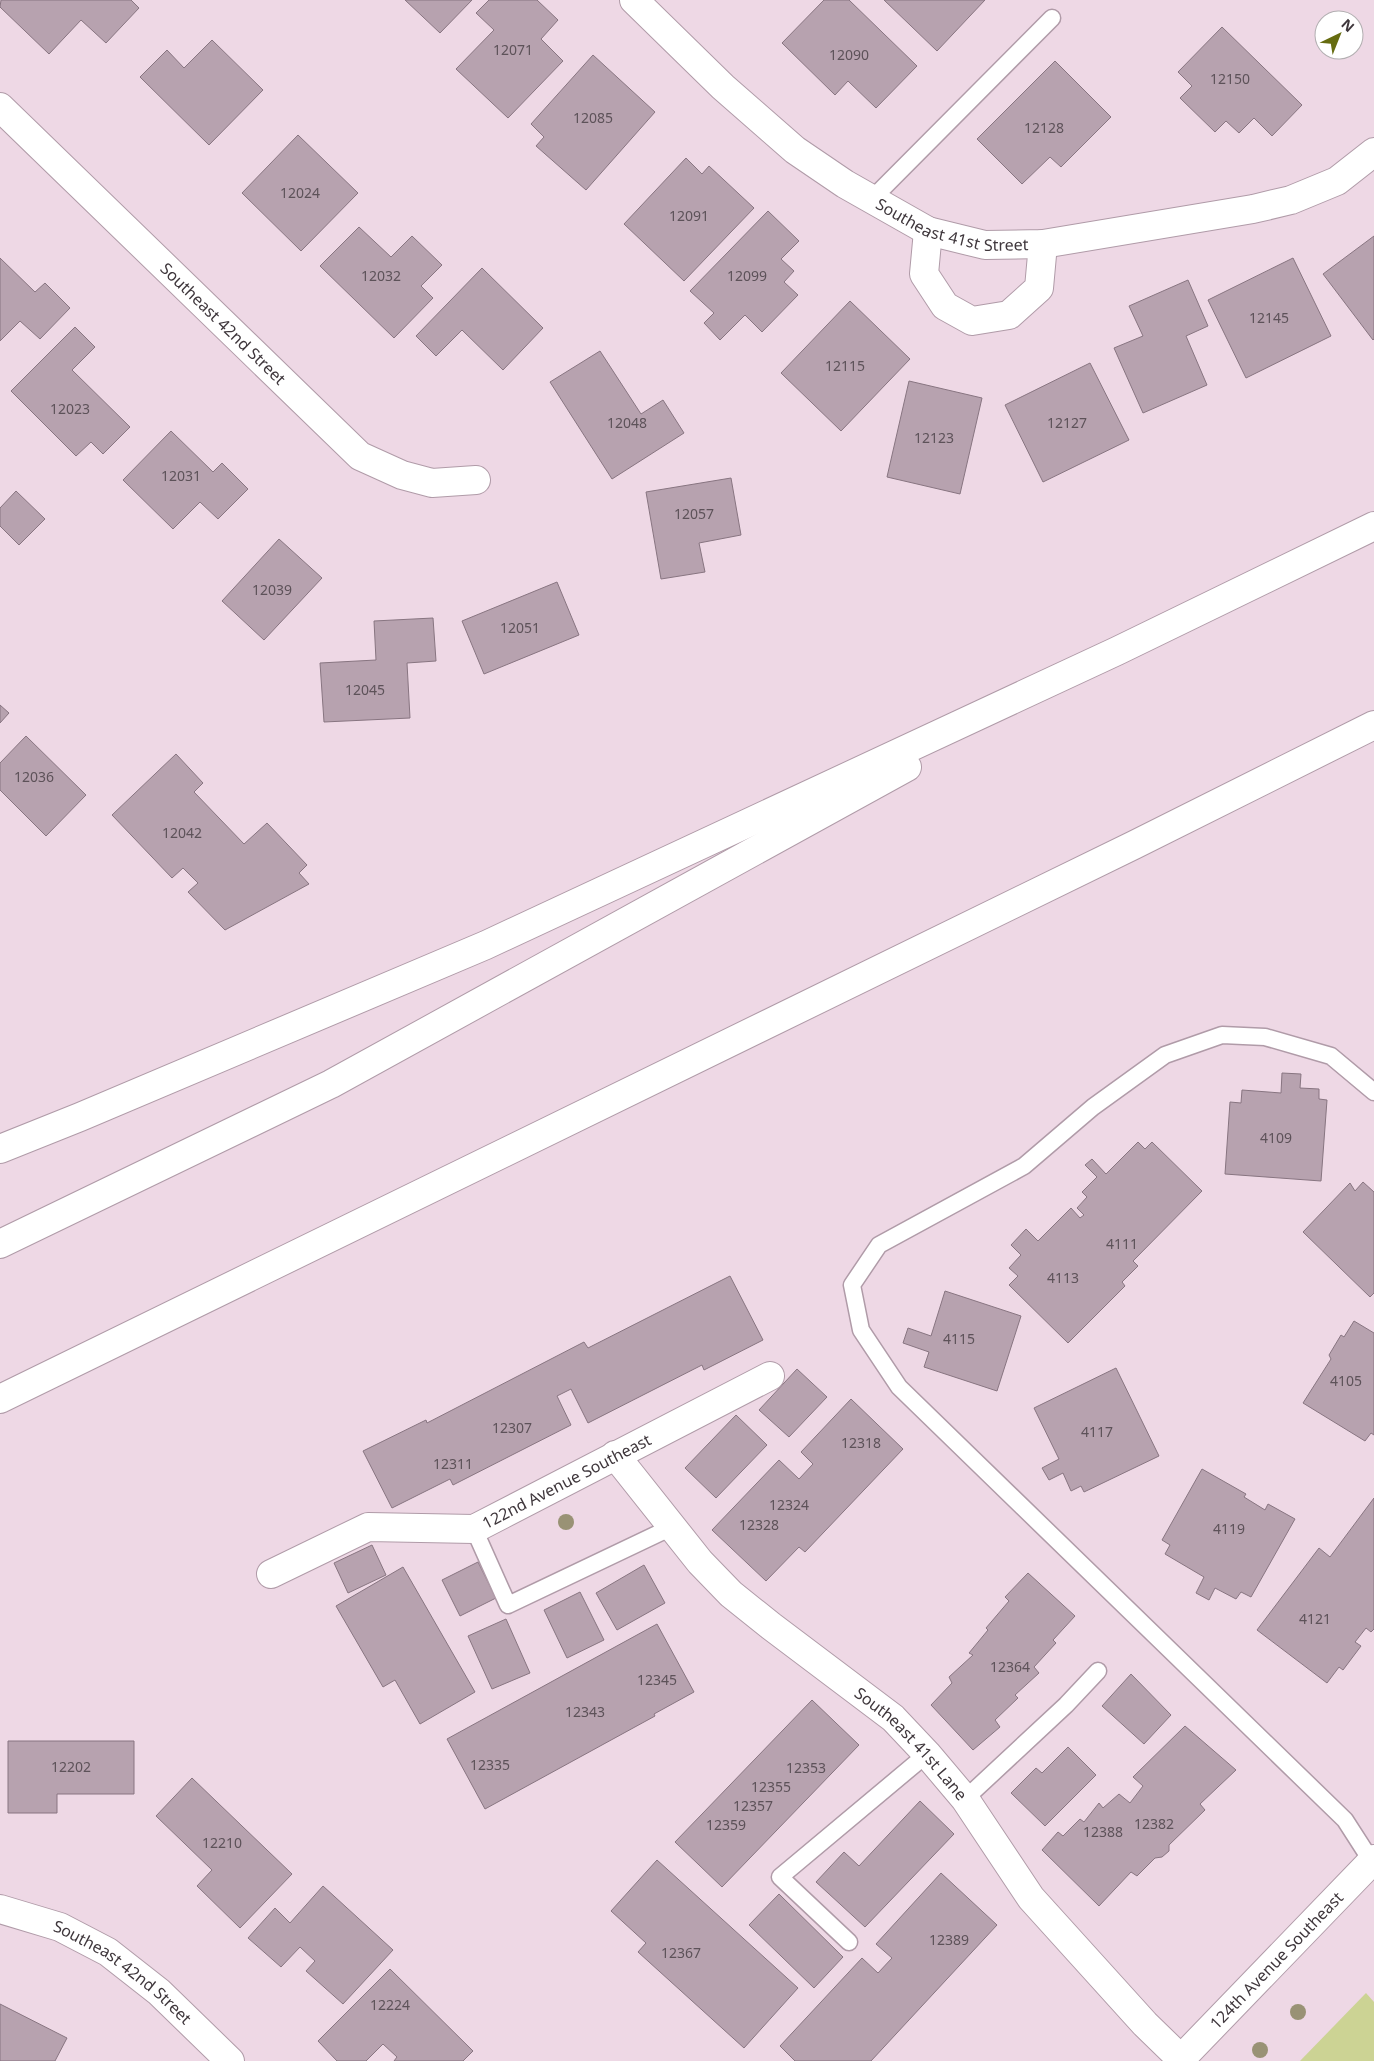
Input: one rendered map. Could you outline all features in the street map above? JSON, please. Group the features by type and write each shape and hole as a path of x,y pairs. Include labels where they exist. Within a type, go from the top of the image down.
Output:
{"main road":[{"name":"Southeast 41st Street","path":"634,0 723,87 795,150 871,200 928,231 985,245 1043,244 1290,200 1337,181 1374,152"},
{"name":"Southeast 42nd Street","path":"0,107 360,456 402,475 432,483 476,480"},
{"path":"928,231 924,274 945,306 972,321 1009,315 1039,288 1043,244"},
{"path":"0,1149 486,945 1117,651 1374,526"},
{"path":"0,1244 330,1084 1117,651"},
{"path":"0,1398 1125,849 1374,725"},
{"name":"122nd Avenue Southeast","path":"270,1574 368,1527 474,1529 770,1376"},
{"name":"Southeast 41st Lane","path":"614,1455 700,1562 731,1594 893,1718 927,1754 965,1799 1031,1898 1180,2060"},
{"name":"124th Avenue Southeast","path":"1180,2060 1373,1862"},
{"name":"Southeast 42nd Street","path":"0,1909 60,1927 108,1952 159,1992 230,2061"}],"lane":[{"path":"871,200 1052,18"},
{"path":"1373,1862 1345,1820 899,1387 861,1330 852,1285 879,1245 1024,1166 1093,1107 1164,1056 1222,1035 1265,1037 1331,1056 1374,1092"},
{"path":"474,1529 508,1604 672,1527"},
{"path":"965,1799 1066,1706 1098,1671"},
{"path":"849,1942 780,1877 927,1754"}],"green space":[{"path":"1366,1993 1374,2002 1374,2061 1300,2061"}],"building":[{"path":"1,0 131,0 139,8 106,43 81,20 49,54 0,7"},
{"path":"405,0 472,0 440,33"},
{"path":"489,0 537,0 558,20 541,39 563,61 508,118 456,69 494,30 476,13"},
{"path":"824,0 849,0 917,66 876,108 848,81 835,95 782,43"},
{"path":"884,0 985,0 937,51"},
{"path":"1222,27 1302,105 1272,136 1254,118 1239,133 1226,121 1215,132 1180,98 1192,86 1178,72"},
{"path":"212,40 263,90 209,145 140,77 167,50 184,68"},
{"path":"593,55 655,112 586,190 536,146 544,137 531,124"},
{"path":"1055,61 1111,117 1061,167 1050,157 1022,184 977,139"},
{"path":"298,135 358,193 301,251 242,193"},
{"path":"686,158 702,174 709,166 754,208 684,281 624,224"},
{"path":"768,211 799,241 781,259 794,271 784,282 798,295 762,332 745,315 720,340 704,323 714,313 690,291"},
{"path":"359,227 391,257 412,236 442,265 421,286 433,298 394,338 320,266"},
{"path":"1374,236 1374,339 1373,340 1323,274"},
{"path":"0,258 35,292 45,283 70,308 40,339 20,321 0,341"},
{"path":"1293,258 1331,336 1246,378 1208,300"},
{"path":"482,268 543,328 503,370 462,330 436,356 416,336"},
{"path":"1188,280 1208,326 1186,336 1207,385 1143,413 1114,348 1143,336 1129,306"},
{"path":"850,301 910,359 841,431 781,373"},
{"path":"75,327 95,347 72,370 130,427 103,454 91,442 76,456 11,391"},
{"path":"600,351 641,414 663,400 684,433 612,479 550,382"},
{"path":"1090,363 1129,440 1043,482 1005,405"},
{"path":"909,381 982,398 960,494 887,477"},
{"path":"171,431 213,472 222,463 248,489 218,519 200,502 173,529 123,480"},
{"path":"731,478 741,535 699,543 705,572 661,579 646,492"},
{"path":"16,491 45,519 19,545 0,526 0,508"},
{"path":"279,539 322,578 264,640 222,601"},
{"path":"557,582 579,635 484,674 462,621"},
{"path":"433,618 436,661 407,663 410,718 324,722 320,663 376,660 374,621"},
{"path":"0,705 9,713 0,723"},
{"path":"26,736 86,795 46,836 0,790 0,763"},
{"path":"176,754 203,783 194,792 244,844 267,823 307,865 299,873 309,884 225,930 188,892 198,883 183,868 172,878 112,815"},
{"path":"1282,1073 1301,1074 1300,1088 1319,1089 1319,1099 1327,1100 1321,1181 1225,1174 1230,1102 1241,1103 1242,1090 1281,1093"},
{"path":"1138,1142 1145,1149 1152,1142 1202,1191 1133,1261 1138,1266 1122,1282 1125,1286 1068,1343 1009,1285 1018,1276 1009,1268 1021,1255 1011,1245 1026,1229 1038,1241 1071,1208 1080,1218 1084,1215 1077,1208 1087,1197 1082,1192 1097,1177 1085,1165 1092,1159 1106,1174"},
{"path":"1363,1182 1374,1192 1374,1293 1370,1297 1303,1232 1350,1183 1355,1191"},
{"path":"730,1276 763,1340 704,1370 702,1365 588,1423 571,1389 557,1396 571,1425 453,1485 450,1479 392,1508 363,1451 426,1420 427,1423 584,1342 588,1348"},
{"path":"945,1291 1021,1316 997,1391 924,1367 929,1352 903,1343 908,1328 931,1336"},
{"path":"1354,1321 1374,1333 1374,1435 1371,1433 1365,1441 1303,1403 1331,1359 1329,1355 1341,1335 1344,1337"},
{"path":"1116,1368 1159,1456 1084,1492 1081,1486 1071,1491 1063,1473 1049,1480 1042,1468 1059,1459 1034,1408"},
{"path":"797,1369 827,1397 789,1437 759,1410"},
{"path":"851,1399 903,1449 805,1552 799,1547 766,1581 712,1530 779,1460 799,1479 813,1464 801,1452"},
{"path":"736,1415 767,1445 716,1498 685,1468"},
{"path":"1202,1469 1246,1494 1244,1497 1265,1510 1268,1504 1295,1519 1251,1597 1241,1592 1236,1599 1215,1588 1209,1600 1196,1593 1204,1577 1165,1554 1170,1545 1162,1540"},
{"path":"1374,1498 1374,1629 1371,1632 1366,1628 1355,1642 1361,1646 1343,1670 1339,1667 1327,1683 1257,1630 1319,1548 1330,1557"},
{"path":"372,1545 386,1575 348,1593 334,1563"},
{"path":"478,1562 496,1598 460,1616 442,1580"},
{"path":"644,1565 665,1603 617,1630 596,1593"},
{"path":"403,1567 475,1692 420,1724 395,1680 383,1687 336,1606"},
{"path":"1028,1573 1075,1616 1053,1640 1056,1643 1034,1667 1039,1673 1015,1695 1018,1698 995,1720 1000,1727 973,1750 931,1705 952,1683 949,1677 973,1655 969,1653 988,1630 986,1628 1009,1601 1005,1597"},
{"path":"580,1592 604,1640 567,1658 544,1610"},
{"path":"506,1619 530,1673 492,1689 468,1636"},
{"path":"657,1624 694,1692 654,1714 655,1716 485,1809 447,1739"},
{"path":"1131,1674 1171,1715 1144,1744 1102,1706"},
{"path":"812,1700 859,1745 722,1887 675,1842"},
{"path":"1185,1726 1236,1770 1200,1804 1205,1810 1169,1845 1169,1851 1162,1857 1155,1858 1137,1876 1131,1872 1099,1906 1042,1850 1058,1832 1063,1836 1080,1819 1084,1822 1099,1803 1103,1808 1119,1794 1130,1803 1143,1786 1133,1777"},
{"path":"8,1741 134,1741 134,1794 57,1794 57,1813 8,1813"},
{"path":"1068,1747 1096,1775 1045,1826 1011,1793 1036,1768 1042,1773"},
{"path":"192,1778 292,1874 240,1928 197,1886 212,1870 156,1816"},
{"path":"920,1801 954,1834 865,1927 816,1882 844,1852 859,1866"},
{"path":"657,1860 798,1988 744,2048 638,1952 646,1943 611,1911"},
{"path":"941,1873 997,1925 871,2061 795,2061 780,2046 862,1958 878,1973 892,1958 876,1944"},
{"path":"323,1886 393,1950 343,2004 306,1971 315,1961 300,1947 281,1967 248,1938 275,1908 290,1923"},
{"path":"779,1894 843,1957 814,1988 749,1925"},
{"path":"390,1969 473,2051 463,2061 394,2061 397,2057 383,2044 366,2061 337,2061 318,2041"},
{"path":"0,2004 67,2038 55,2061 0,2061"}]}
